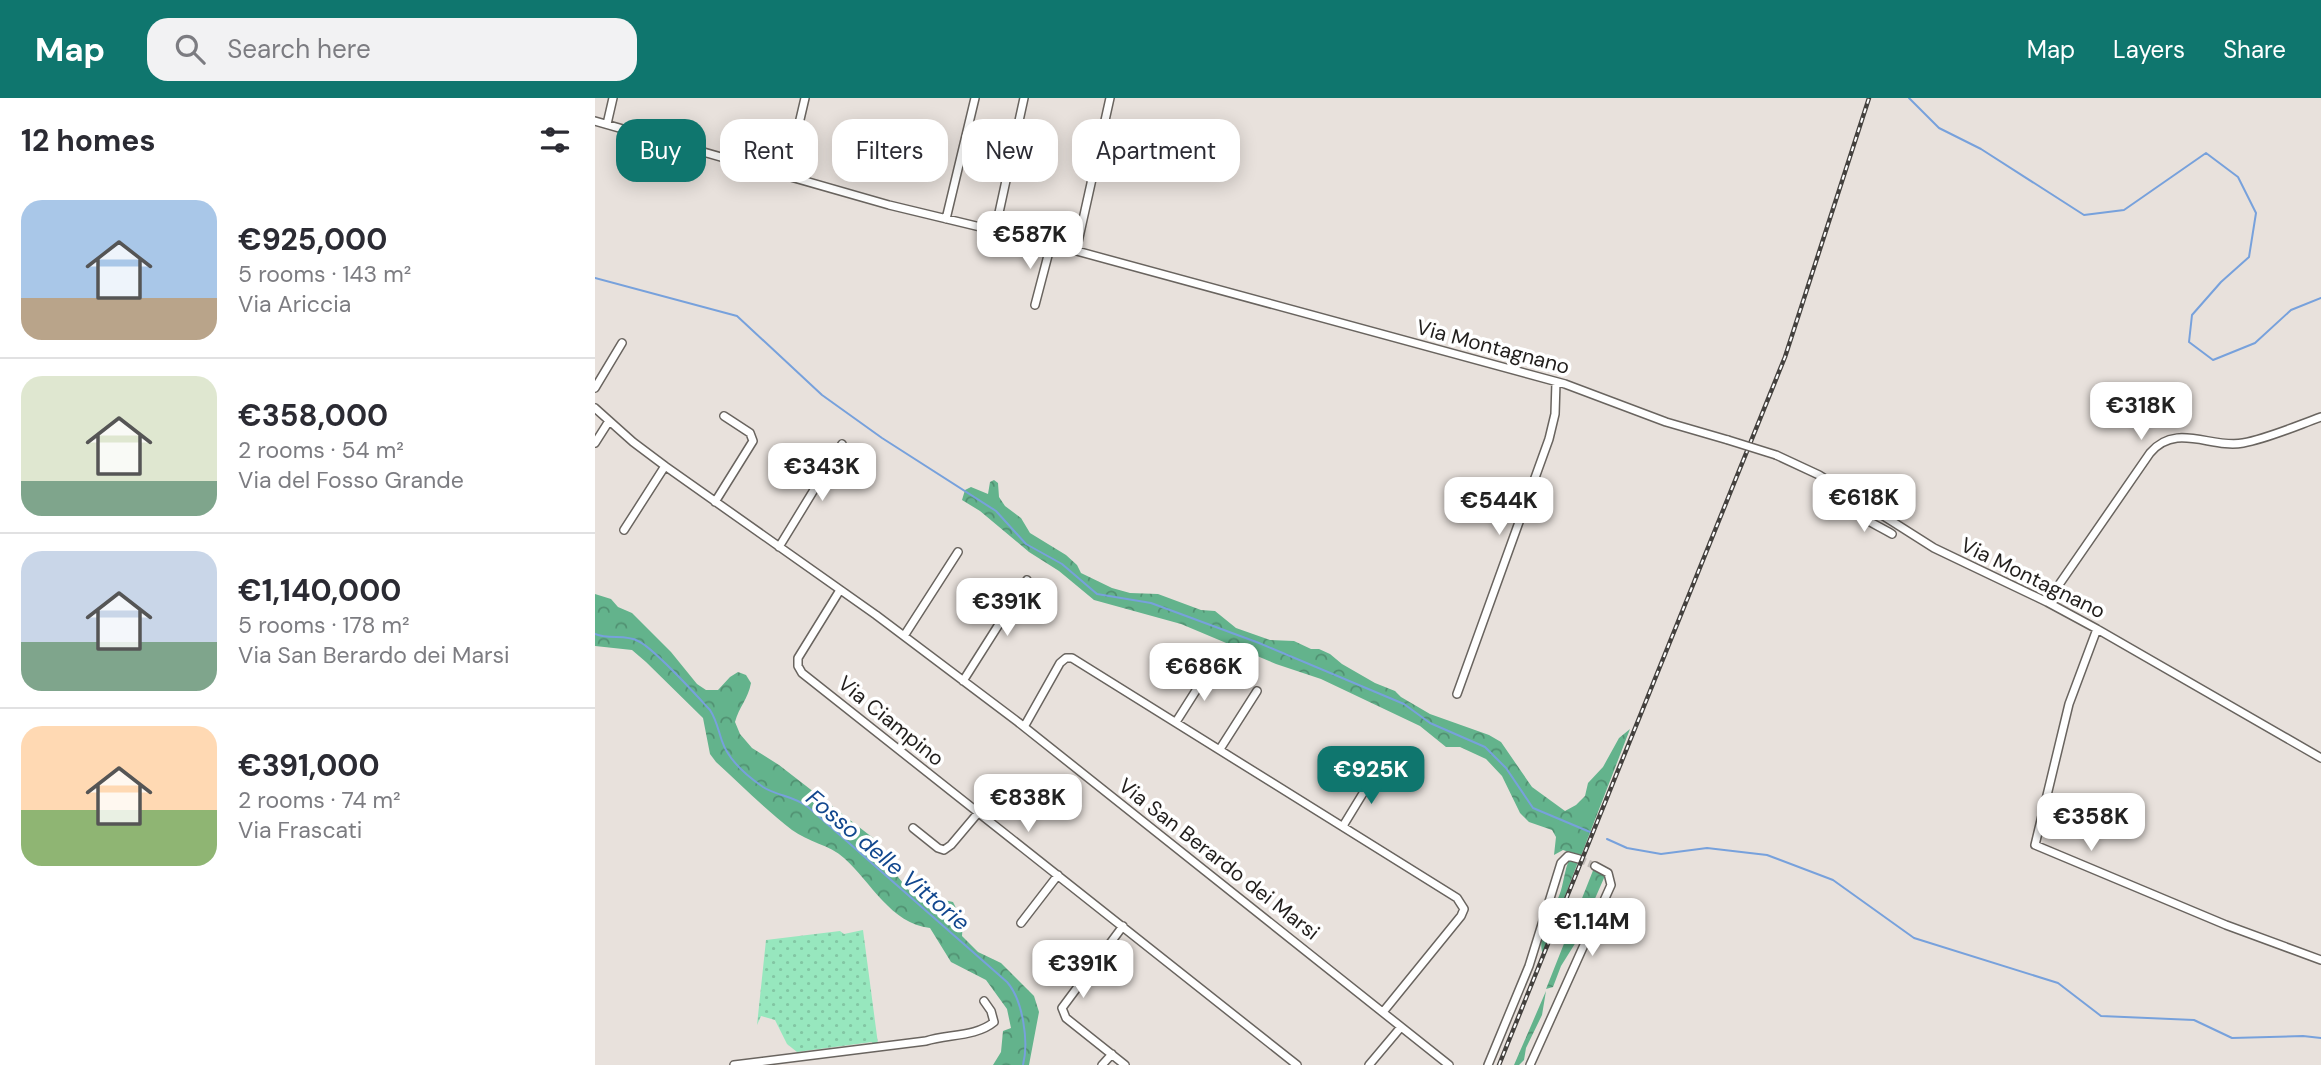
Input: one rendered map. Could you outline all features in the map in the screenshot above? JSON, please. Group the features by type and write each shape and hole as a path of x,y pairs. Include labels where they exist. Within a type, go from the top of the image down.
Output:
{"street":[{"path":"607,124 614,98"},
{"path":"800,119 805,98"},
{"path":"946,219 975,98"},
{"path":"995,230 1024,98"},
{"path":"1076,251 1110,98"},
{"name":"Via Montagnano","path":"595,121 720,156"},
{"name":"Via Montagnano","path":"812,182 946,219 1051,244 1556,382 1666,422 1776,455 1819,475 1934,548 2097,629 2321,758"},
{"path":"1035,305 1051,244"},
{"path":"595,388 622,344"},
{"path":"1457,694 1550,436 1555,414 1556,382"},
{"name":"Via San Berardo dei Marsi","path":"595,408 665,466 841,590 1024,727 1449,1065"},
{"path":"715,502 753,441 750,433 724,416"},
{"path":"2047,602 2150,453 2159,444 2184,437 2227,444 2245,443 2321,417"},
{"path":"595,443 609,421"},
{"path":"779,547 842,444"},
{"path":"624,530 665,466"},
{"path":"1819,475 1831,494 1843,506 1892,534"},
{"path":"904,636 958,552"},
{"path":"963,681 1027,580"},
{"name":"Via Ciampino","path":"841,590 798,658 799,668 1297,1065"},
{"path":"2097,629 2069,704 2033,844 2226,925 2321,960"},
{"path":"1024,727 1058,667 1069,657 1452,894 1464,909 1461,916 1383,1012"},
{"path":"1176,722 1209,670"},
{"path":"1220,749 1257,691"},
{"path":"1343,826 1376,772"},
{"path":"913,828 944,850 950,847 978,813"},
{"path":"1488,1065 1529,966 1562,862 1568,856 1579,859"},
{"path":"1530,1065 1611,885 1608,873 1595,866"},
{"path":"1021,923 1058,875"},
{"path":"1123,926 1062,1008 1066,1018 1125,1065"},
{"path":"734,1065 926,1041 981,1030 994,1023 992,1011 984,1000"},
{"path":"1369,1065 1401,1027"},
{"path":"1102,1065 1112,1054"}],"green space":[{"path":"994,480 998,483 999,497 1005,506 1021,518 1030,533 1066,555 1081,573 1112,588 1130,593 1158,594 1201,610 1215,611 1236,628 1270,640 1294,641 1330,654 1342,664 1395,691 1430,714 1489,735 1501,742 1532,787 1565,811 1585,796 1588,783 1603,767 1619,738 1630,729 1581,856 1563,850 1554,855 1556,837 1552,830 1529,822 1520,813 1502,776 1486,759 1460,747 1446,747 1420,726 1321,679 1276,664 1181,624 1094,600 1059,571 1029,552 980,511 962,500 965,490 971,487 988,494 990,482"},
{"path":"595,594 611,599 618,607 632,613 671,652 697,684 706,690 718,690 738,672 746,675 751,683 735,722 740,734 752,748 779,765 877,841 894,872 911,893 953,902 963,922 962,936 978,952 1001,963 1034,996 1039,1012 1029,1065 993,1065 1001,1052 1003,1031 1011,1028 1007,1009 986,980 951,962 930,928 904,919 844,858 792,830 716,762 710,754 703,718 632,650 595,646"},
{"path":"1570,858 1578,862 1543,954 1543,933 1561,891"},
{"path":"1594,868 1605,875 1604,878 1553,987 1546,989"},
{"path":"863,930 878,1044 873,1045 872,1042 797,1052 787,1044 775,1020 761,1016 757,1025 766,940"},
{"path":"1546,991 1542,1015 1526,1048 1524,1060 1519,1065 1514,1065"}],"waterway":[{"path":"1909,98 1939,128 1981,149 2084,215 2124,210 2206,153 2238,177 2256,213 2249,257 2221,282 2192,315 2189,342 2213,360 2255,343 2291,310 2321,298"},
{"path":"595,278 737,316 822,395 882,438 996,511 1026,544 1062,564 1097,594 1151,603 1259,643 1404,704 1430,723 1485,747 1506,768 1533,808 1590,832"},
{"name":"Fosso delle Vittorie","path":"595,634 633,639 645,645 710,710 733,761 768,790 797,800 808,807 1007,982 1021,1010 1025,1045 1023,1065"},
{"path":"1607,839 1627,848 1661,854 1707,848 1767,855 1833,880 1914,938 2058,983 2101,1016 2194,1020 2232,1038 2321,1038"}],"tunnel":[{"path":"1579,859 1595,866"}],"railway":[{"path":"1499,1065 1785,357 1869,98"}]}
